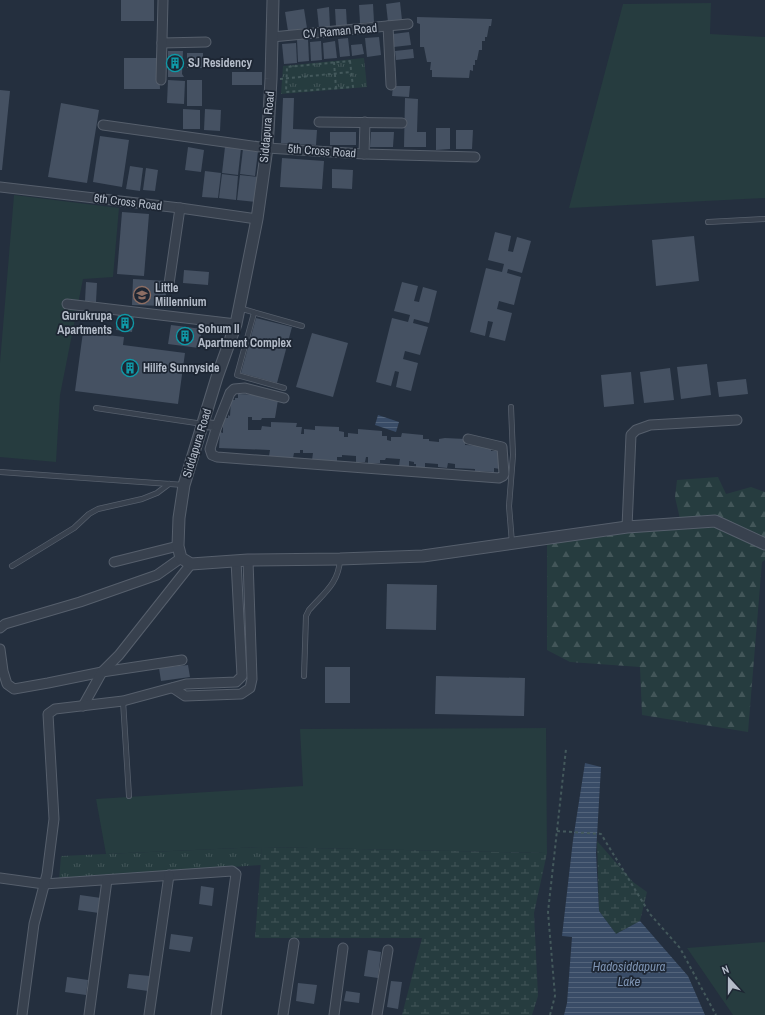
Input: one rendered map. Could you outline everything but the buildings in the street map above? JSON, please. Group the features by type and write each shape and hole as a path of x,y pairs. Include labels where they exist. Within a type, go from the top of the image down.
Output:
{"street":[{"path":"161,80 163,0"},
{"name":"Siddapura Road","path":"181,558 178,546 179,518 184,485 217,377 236,324 256,219 267,148 271,79 272,0"},
{"name":"CV Raman Road","path":"272,37 408,24"},
{"path":"388,26 391,85"},
{"path":"162,43 206,42"},
{"path":"319,122 402,123"},
{"path":"364,154 365,122"},
{"name":"5th Cross Road","path":"103,125 267,148 364,154 475,157"},
{"name":"6th Cross Road","path":"0,187 180,208 256,219"},
{"path":"169,284 180,208"},
{"path":"67,304 236,324"},
{"path":"284,398 245,388 234,389 230,393 217,426 210,449 212,455 217,457 499,478 503,476 502,446 468,439"},
{"path":"627,527 631,436 636,430 650,425 737,420"},
{"path":"203,424 217,426"},
{"path":"0,628 5,624 80,602 157,575 181,558 191,564 248,560 423,556 627,527 715,521 765,544"},
{"path":"114,562 178,546"},
{"path":"173,688 185,696 241,694 250,688 252,679 248,560"},
{"path":"22,1015 34,924 47,874 54,819 48,714 55,709 123,701 186,684 236,682 242,676 236,561"},
{"path":"83,706 102,672 119,655 191,564"},
{"path":"0,649 3,671 7,684 14,689 102,672 182,660"},
{"path":"0,878 44,884 232,871 236,874 216,1015"},
{"path":"149,1015 169,875"},
{"path":"89,1015 107,880"},
{"path":"283,1015 294,943"},
{"path":"334,1015 343,948"},
{"path":"377,1015 388,950"}],"lane":[{"path":"708,222 765,219"},
{"path":"239,308 302,326"},
{"path":"254,312 236,374 284,388"},
{"path":"511,407 513,455 509,506 512,544"},
{"path":"96,408 203,424"},
{"path":"0,472 184,485"},
{"path":"12,566 74,528 89,514 98,509 157,494 170,484"},
{"path":"304,676 306,616 309,610 336,580 340,559"},
{"path":"123,701 129,796"}],"path":[{"path":"350,61 353,87 286,92 287,67 334,62 350,61"},
{"path":"334,62 336,88"},
{"path":"286,79 351,72"},
{"path":"550,1015 555,996 548,912 566,750"},
{"path":"557,831 601,834 609,844 650,914 680,948 716,1015"}],"green space":[{"path":"711,3 710,34 765,37 765,198 569,208 623,4"},
{"path":"364,58 367,87 281,94 283,66"},
{"path":"14,195 119,208 113,277 83,279 60,395 56,462 0,457 0,363"},
{"path":"718,477 726,494 751,487 765,492 765,560 762,562 748,732 642,715 640,667 570,662 547,650 547,541 680,519 675,497 677,480"},
{"path":"546,728 547,853 262,847 106,854 96,799 303,786 300,729"},
{"path":"597,841 633,882 647,892 640,921 616,934 599,911"},
{"path":"262,847 547,853 534,913 538,996 532,1015 402,1015 422,938 255,938"},
{"path":"262,847 261,865 59,880 61,856"},
{"path":"765,942 765,1015 733,1015 687,948"}],"water":[{"path":"378,415 399,422 396,432 375,425"},
{"name":"Hadosiddapura Lake","path":"585,763 601,767 596,853 599,911 616,934 640,921 688,976 705,1015 564,1015 567,1003 572,937 562,936 573,840"}],"place":[{"name":"SJ Residency","path":"175,63"},
{"name":"Little Millennium","path":"142,295"},
{"name":"Gurukrupa Apartments","path":"125,323"},
{"name":"Sohum II Apartment Complex","path":"185,336"},
{"name":"Hilife Sunnyside","path":"130,368"}]}
